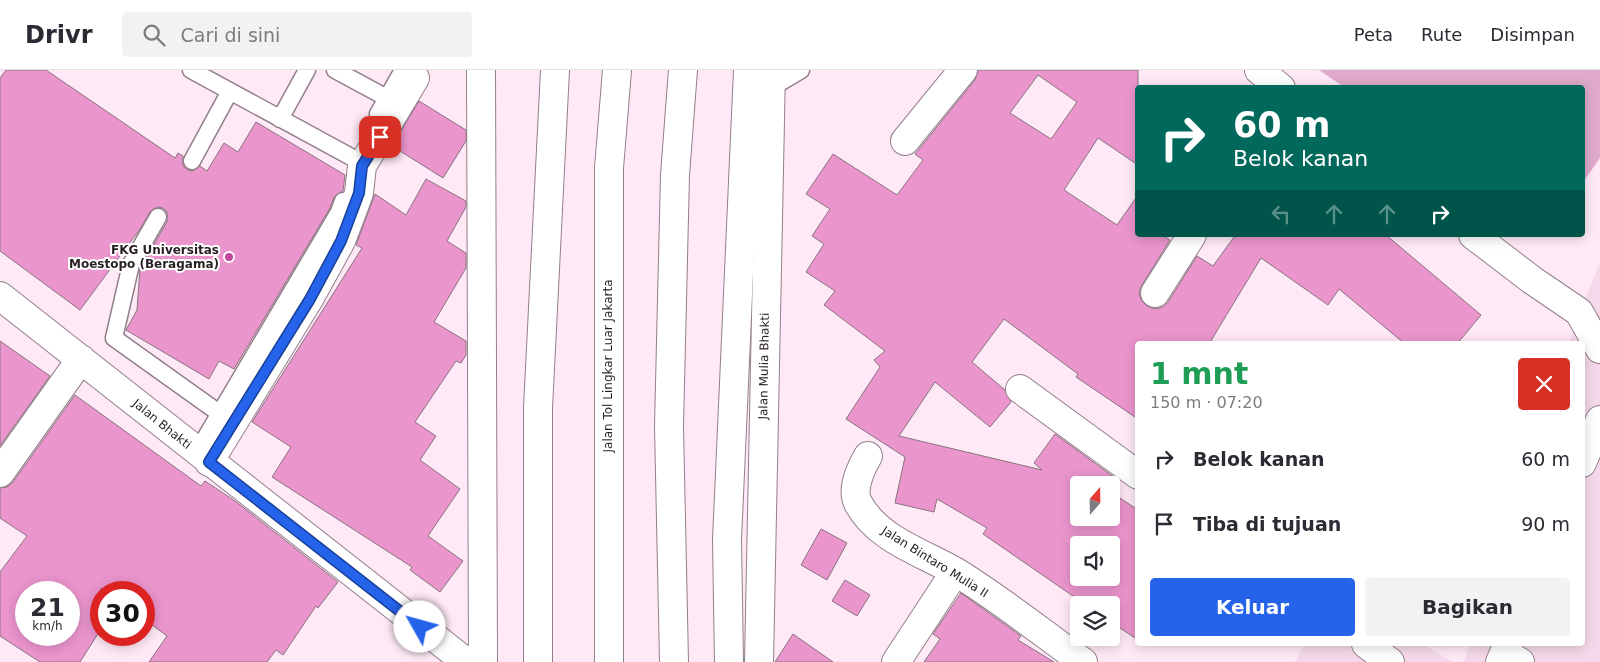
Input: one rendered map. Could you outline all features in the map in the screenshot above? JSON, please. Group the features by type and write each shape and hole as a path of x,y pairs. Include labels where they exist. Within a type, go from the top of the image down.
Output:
{"main road":[{"path":"481,70 483,662"},
{"path":"538,662 538,408 555,70"},
{"name":"Jalan Tol Lingkar Luar Jakarta","path":"609,662 609,168 617,70"},
{"path":"674,662 669,426 676,175 683,70"},
{"path":"729,662 727,540 748,70"},
{"path":"905,141 963,70"},
{"path":"1260,70 1278,85"},
{"path":"203,458 310,299 332,257 359,193 362,166 409,74"},
{"name":"Jalan Mulia Bhakti","path":"760,662 770,79"},
{"path":"1155,293 1191,237"},
{"path":"1476,237 1532,280 1590,308 1600,349"},
{"name":"Jalan Bhakti","path":"0,296 203,458 466,662"},
{"path":"0,473 81,359"},
{"path":"1020,389 1135,473"},
{"path":"1585,456 1600,420"},
{"name":"Jalan Bintaro Mulia II","path":"868,456 856,484 857,501 871,522 904,546 955,572 1083,662"},
{"path":"896,662 955,572"},
{"path":"1369,646 1390,662"}],"lane":[{"path":"190,70 353,158"},
{"path":"280,119 307,70"},
{"path":"334,70 387,98"},
{"path":"770,79 801,70"},
{"path":"203,458 219,413 339,212 353,158 387,98 409,74"},
{"path":"192,161 230,91"},
{"path":"158,217 130,264 114,338 219,413"}],"shaded area":[{"path":"1319,70 1600,70 1600,158 1585,179 1585,85 1341,85"},
{"path":"1600,263 1600,662 1464,662 1469,646 1585,646 1585,341 1570,341 1579,312"},
{"path":"1304,646 1426,646 1452,662 1295,662"}],"building":[{"path":"6,70 46,70 175,158 178,153 183,156 183,166 188,170 193,171 200,166 207,171 224,143 238,152 256,122 345,175 343,191 334,197 330,208 234,369 219,361 209,379 126,330 137,310 140,268 167,222 167,212 163,208 157,207 150,212 140,229 80,310 0,251 0,78"},
{"path":"978,70 1138,70 1138,85 1135,85 1135,163 1098,138 1064,190 1117,225 1135,199 1135,237 1165,237 1170,240 1139,292 1141,300 1147,306 1155,309 1163,307 1197,256 1213,266 1234,237 1388,237 1481,315 1459,341 1401,341 1339,289 1328,305 1261,258 1211,341 1135,341 1135,417 1076,377 1078,374 1004,319 972,362 1005,390 1011,402 990,427 935,382 899,436 1042,470 1034,463 1055,434 1112,476 1070,476 1070,526 1120,526 1120,498 1135,508 1135,638 1120,628 1120,596 1073,596 983,534 987,528 937,499 934,512 895,503 905,457 846,419 880,367 874,360 885,351 824,305 835,291 806,272 824,244 812,236 830,209 806,194 833,154 897,195 923,160 915,154 975,80","holes":["1038,75 1077,102 1051,139 1010,113"]},
{"path":"419,101 466,130 466,141 443,178 392,146"},
{"path":"426,179 466,201 466,207 447,241 466,253 466,268 434,322 466,341 466,355 461,363 456,361 415,422 436,436 420,460 460,489 428,536 463,561 440,592 410,570 412,567 272,477 291,447 252,422 362,248 356,245 375,194 406,215"},
{"path":"0,341 50,376 0,446"},
{"path":"75,395 201,486 205,481 235,501 338,582 318,608 316,606 283,655 276,650 267,662 149,662 167,636 155,627 155,581 90,581 90,646 80,662 40,662 15,646 80,646 80,581 15,581 15,646 0,636 0,572 27,536 0,518 0,488 7,487 13,482"},
{"path":"821,529 847,543 827,580 801,565"},
{"path":"845,580 870,595 857,616 832,601"},
{"path":"961,593 1021,636 1018,640 1054,662 924,662 940,639 933,634"},
{"path":"793,634 833,662 775,662"}],"place":[{"name":"FKG Universitas Moestopo (Beragama)","path":"229,257"}],"route":[{"path":"380,137 362,166 359,193 341,241 310,299 209,462 420,627"}]}
